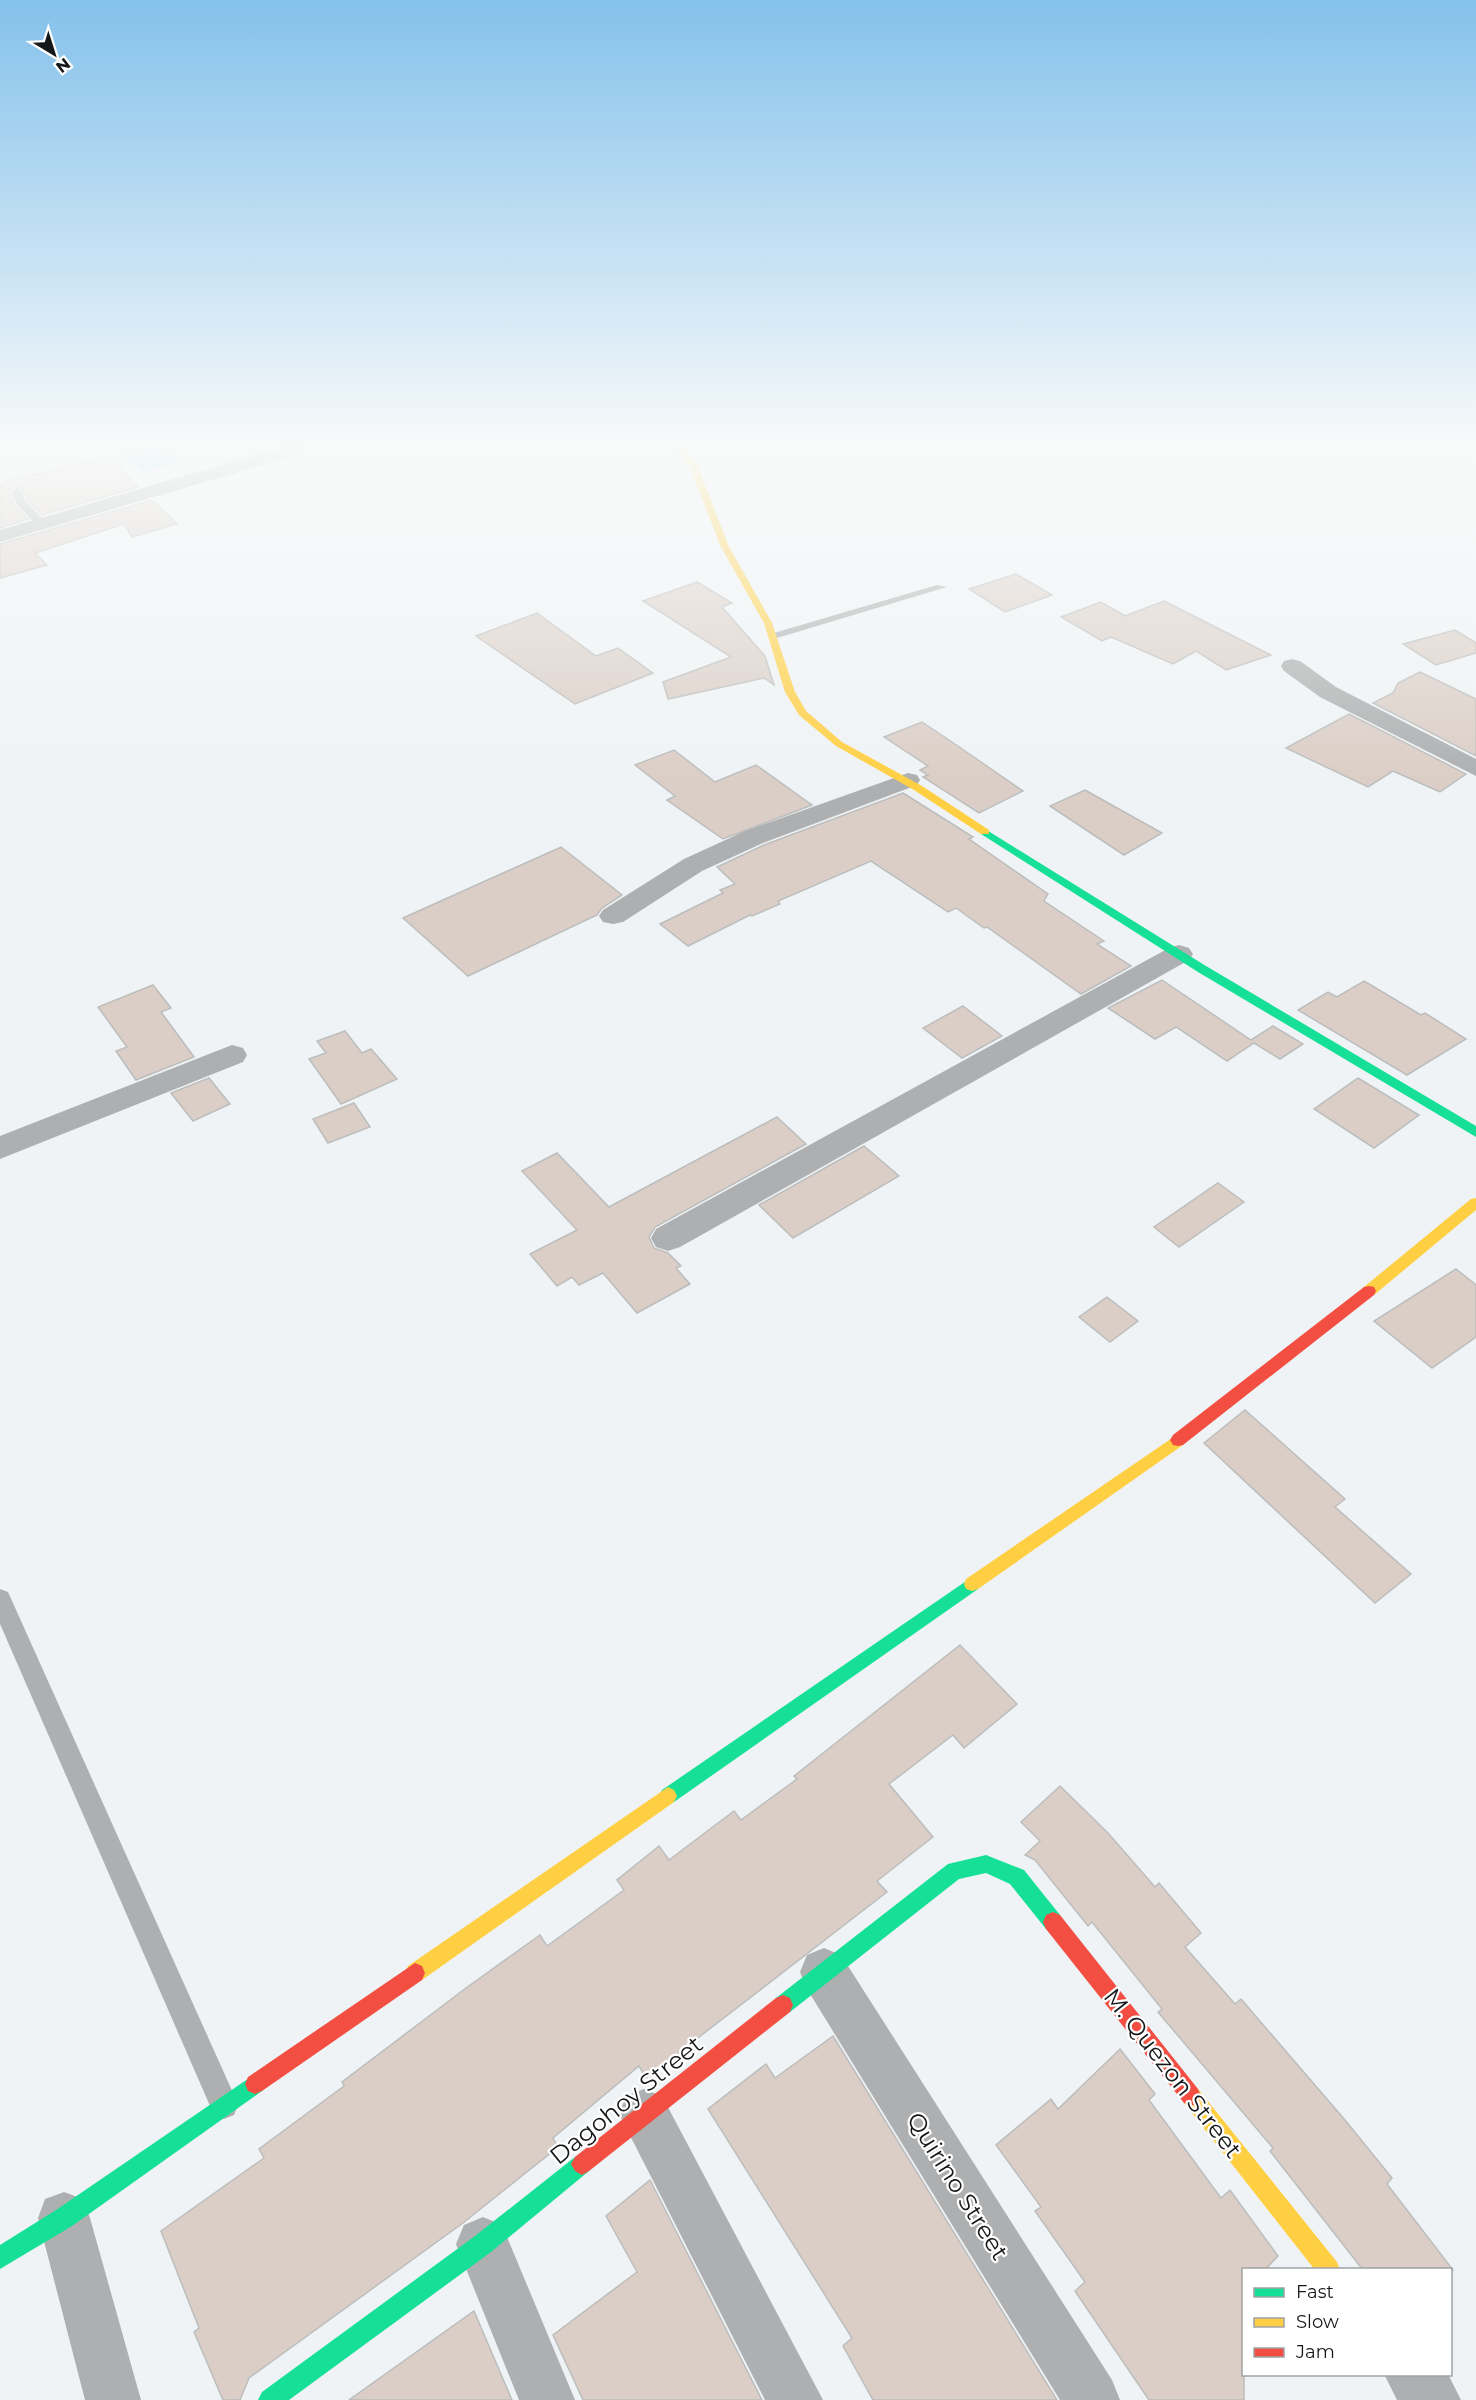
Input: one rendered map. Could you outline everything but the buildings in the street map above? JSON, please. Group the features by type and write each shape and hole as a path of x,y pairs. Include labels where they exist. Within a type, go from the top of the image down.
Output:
{"street":[{"path":"730,556 773,635 785,683 796,708 812,724 832,738 908,780 1057,881 1476,1132"},
{"path":"1292,666 1328,692 1476,769"},
{"path":"613,916 693,865 754,837 908,780"},
{"path":"668,1238 1179,954"},
{"path":"0,1148 232,1055"},
{"path":"0,2258 64,2218 1172,1445 1393,1272 1476,1203"},
{"name":"Dagohoy Street","path":"270,2400 483,2244 824,1972 956,1871 986,1864 1017,1877"},
{"name":"M. Quezon Street","path":"1017,1877 1327,2268"},
{"name":"Quirino Street","path":"824,1972 1092,2400"},
{"path":"644,2114 795,2400"},
{"path":"64,2218 113,2400"},
{"path":"483,2244 547,2400"},
{"path":"1414,2376 1433,2400"}],"lane":[{"path":"773,635 941,587"},
{"path":"0,1599 225,2106"}],"traffic: fast":[{"path":"985,832 1202,969 1476,1132"},
{"path":"668,1796 972,1584"},
{"path":"783,2005 955,1871 986,1864 1017,1877 1053,1922"},
{"path":"0,2258 64,2218 255,2084"},
{"path":"270,2400 483,2244 582,2164"}],"traffic: slow":[{"path":"730,556 768,623 790,692 802,713 839,744 918,788 985,832"},
{"path":"1369,1291 1476,1203"},
{"path":"972,1584 1178,1440"},
{"path":"415,1973 668,1796"},
{"path":"1191,2096 1327,2268"}],"traffic: jam":[{"path":"1178,1440 1369,1291"},
{"path":"1053,1922 1191,2096"},
{"path":"255,2084 415,1973"},
{"path":"582,2164 783,2005"}]}
